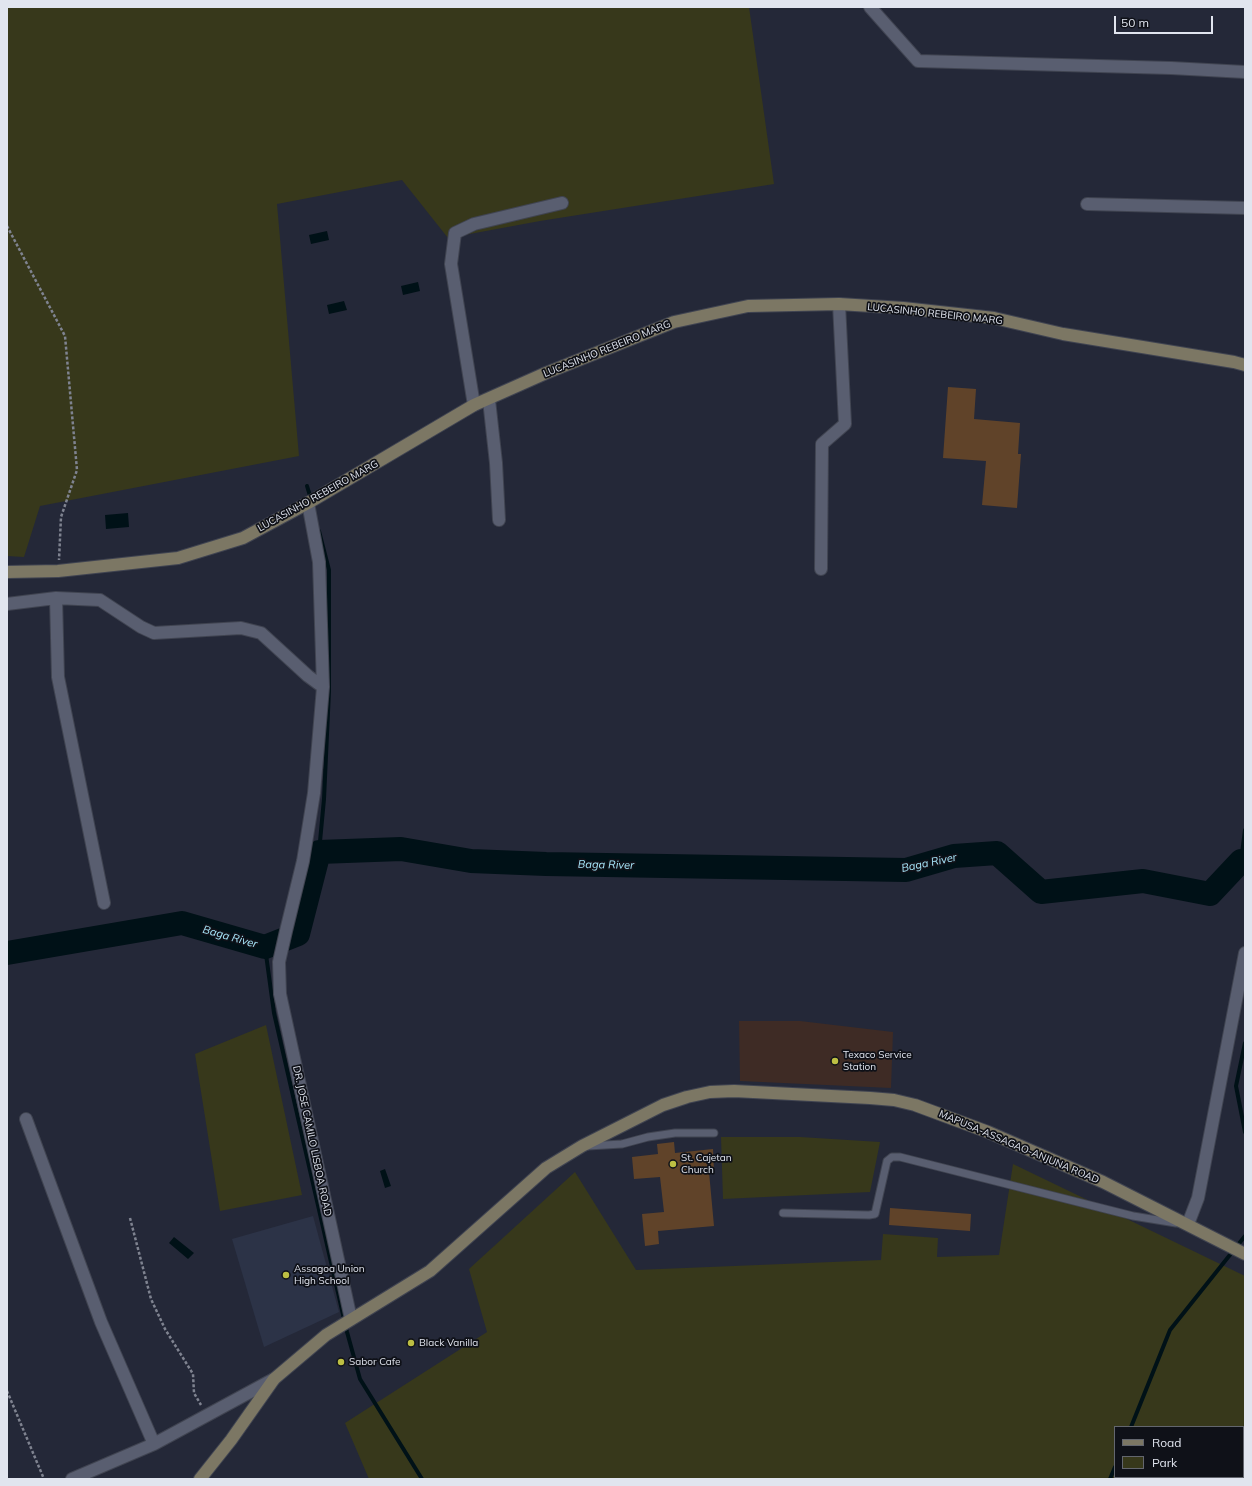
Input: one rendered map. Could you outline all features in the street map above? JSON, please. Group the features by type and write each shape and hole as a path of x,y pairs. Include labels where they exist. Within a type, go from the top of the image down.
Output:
{"street":[{"path":"870,7 918,61 1164,68 1245,72"},
{"path":"474,406 451,264 455,233 474,224 562,203"},
{"path":"1087,204 1245,208"},
{"path":"821,569 822,444 846,424 839,304"},
{"name":"LUCASINHO REBEIRO MARG","path":"7,572 58,571 178,558 243,538 308,503 474,406 546,373 674,322 748,306 839,304 904,308 994,318 1063,334 1245,365"},
{"path":"489,400 496,463 499,520"},
{"name":"DR. JOSE CAMILO LISBOA ROAD","path":"308,503 319,562 322,687 314,793 303,861 280,962 280,994 348,1322"},
{"path":"56,598 58,677 104,903"},
{"path":"7,604 56,598 100,600 141,627 154,633 241,628 261,633 322,687"},
{"path":"1188,1224 1198,1198 1245,952"},
{"name":"MAPUSA-ASSAGAO-ANJUNA ROAD","path":"200,1479 231,1440 274,1379 326,1335 430,1271 546,1168 582,1146 663,1105 687,1097 710,1092 734,1091 870,1098 894,1100 915,1105 988,1132 1103,1182 1238,1250"},
{"path":"26,1119 101,1322 154,1444"},
{"path":"72,1479 154,1444 274,1379"}],"lane":[{"path":"582,1146 622,1144 648,1137 675,1133 714,1133"},
{"path":"783,1213 875,1214 886,1161 892,1157 900,1157 1133,1216 1188,1224"}],"path":[{"path":"7,226 65,336 76,470 61,516 58,571"},
{"path":"130,1218 151,1299 165,1329 193,1374 194,1393 207,1415"},
{"path":"7,1392 44,1479"}],"shaded area":[{"path":"327,231 329,240 311,244 309,235"},
{"path":"418,282 420,291 403,295 401,286"},
{"path":"344,301 347,310 329,314 327,305"},
{"path":"128,513 129,527 106,529 105,515"},
{"path":"739,1021 800,1021 893,1032 891,1088 740,1081"},
{"path":"385,1169 391,1186 385,1188 380,1171"},
{"name":"Assagoa Union High School","path":"313,1216 339,1312 264,1347 232,1239"},
{"path":"174,1237 194,1253 188,1259 169,1243"}],"green space":[{"path":"7,7 749,7 774,184 540,221 448,238 402,180 277,204 299,456 40,506 24,557 7,556"},
{"path":"266,1025 302,1195 220,1211 195,1054"},
{"path":"721,1137 800,1137 880,1142 870,1192 723,1199"},
{"path":"1013,1164 1245,1276 1245,1479 369,1479 345,1423 487,1332 469,1269 575,1172 636,1270 881,1260 883,1234 938,1238 937,1257 999,1255"}],"building":[{"path":"948,387 976,389 974,419 1020,423 1018,454 1021,454 1017,508 982,505 986,461 943,458"},
{"path":"674,1142 675,1153 713,1149 714,1172 709,1172 714,1226 658,1231 659,1244 645,1246 642,1214 664,1212 660,1177 634,1179 632,1157 658,1154 657,1144"},
{"path":"890,1208 971,1214 970,1231 889,1225"}],"waterway":[{"path":"307,486 311,499"},
{"path":"319,531 329,570 329,691 324,799 319,852"},
{"path":"1241,861 1245,830"},
{"name":"Baga River","path":"7,953 182,923 265,947 298,934 319,852 401,849 471,861 546,864 906,870 954,856 997,853 1041,892 1143,881 1210,894 1241,861 1245,861"},
{"path":"265,947 274,1013 347,1332 360,1379 422,1479"},
{"path":"1245,1043 1236,1086 1245,1132"},
{"path":"1131,1426 1170,1330 1245,1236"},
{"path":"1110,1479 1114,1469"}],"place":[{"name":"Texaco Service Station","path":"835,1061"},
{"name":"St. Cajetan Church","path":"673,1164"},
{"name":"Assagoa Union High School","path":"286,1275"},
{"name":"Black Vanilla","path":"411,1343"},
{"name":"Sabor Cafe","path":"341,1362"}]}
